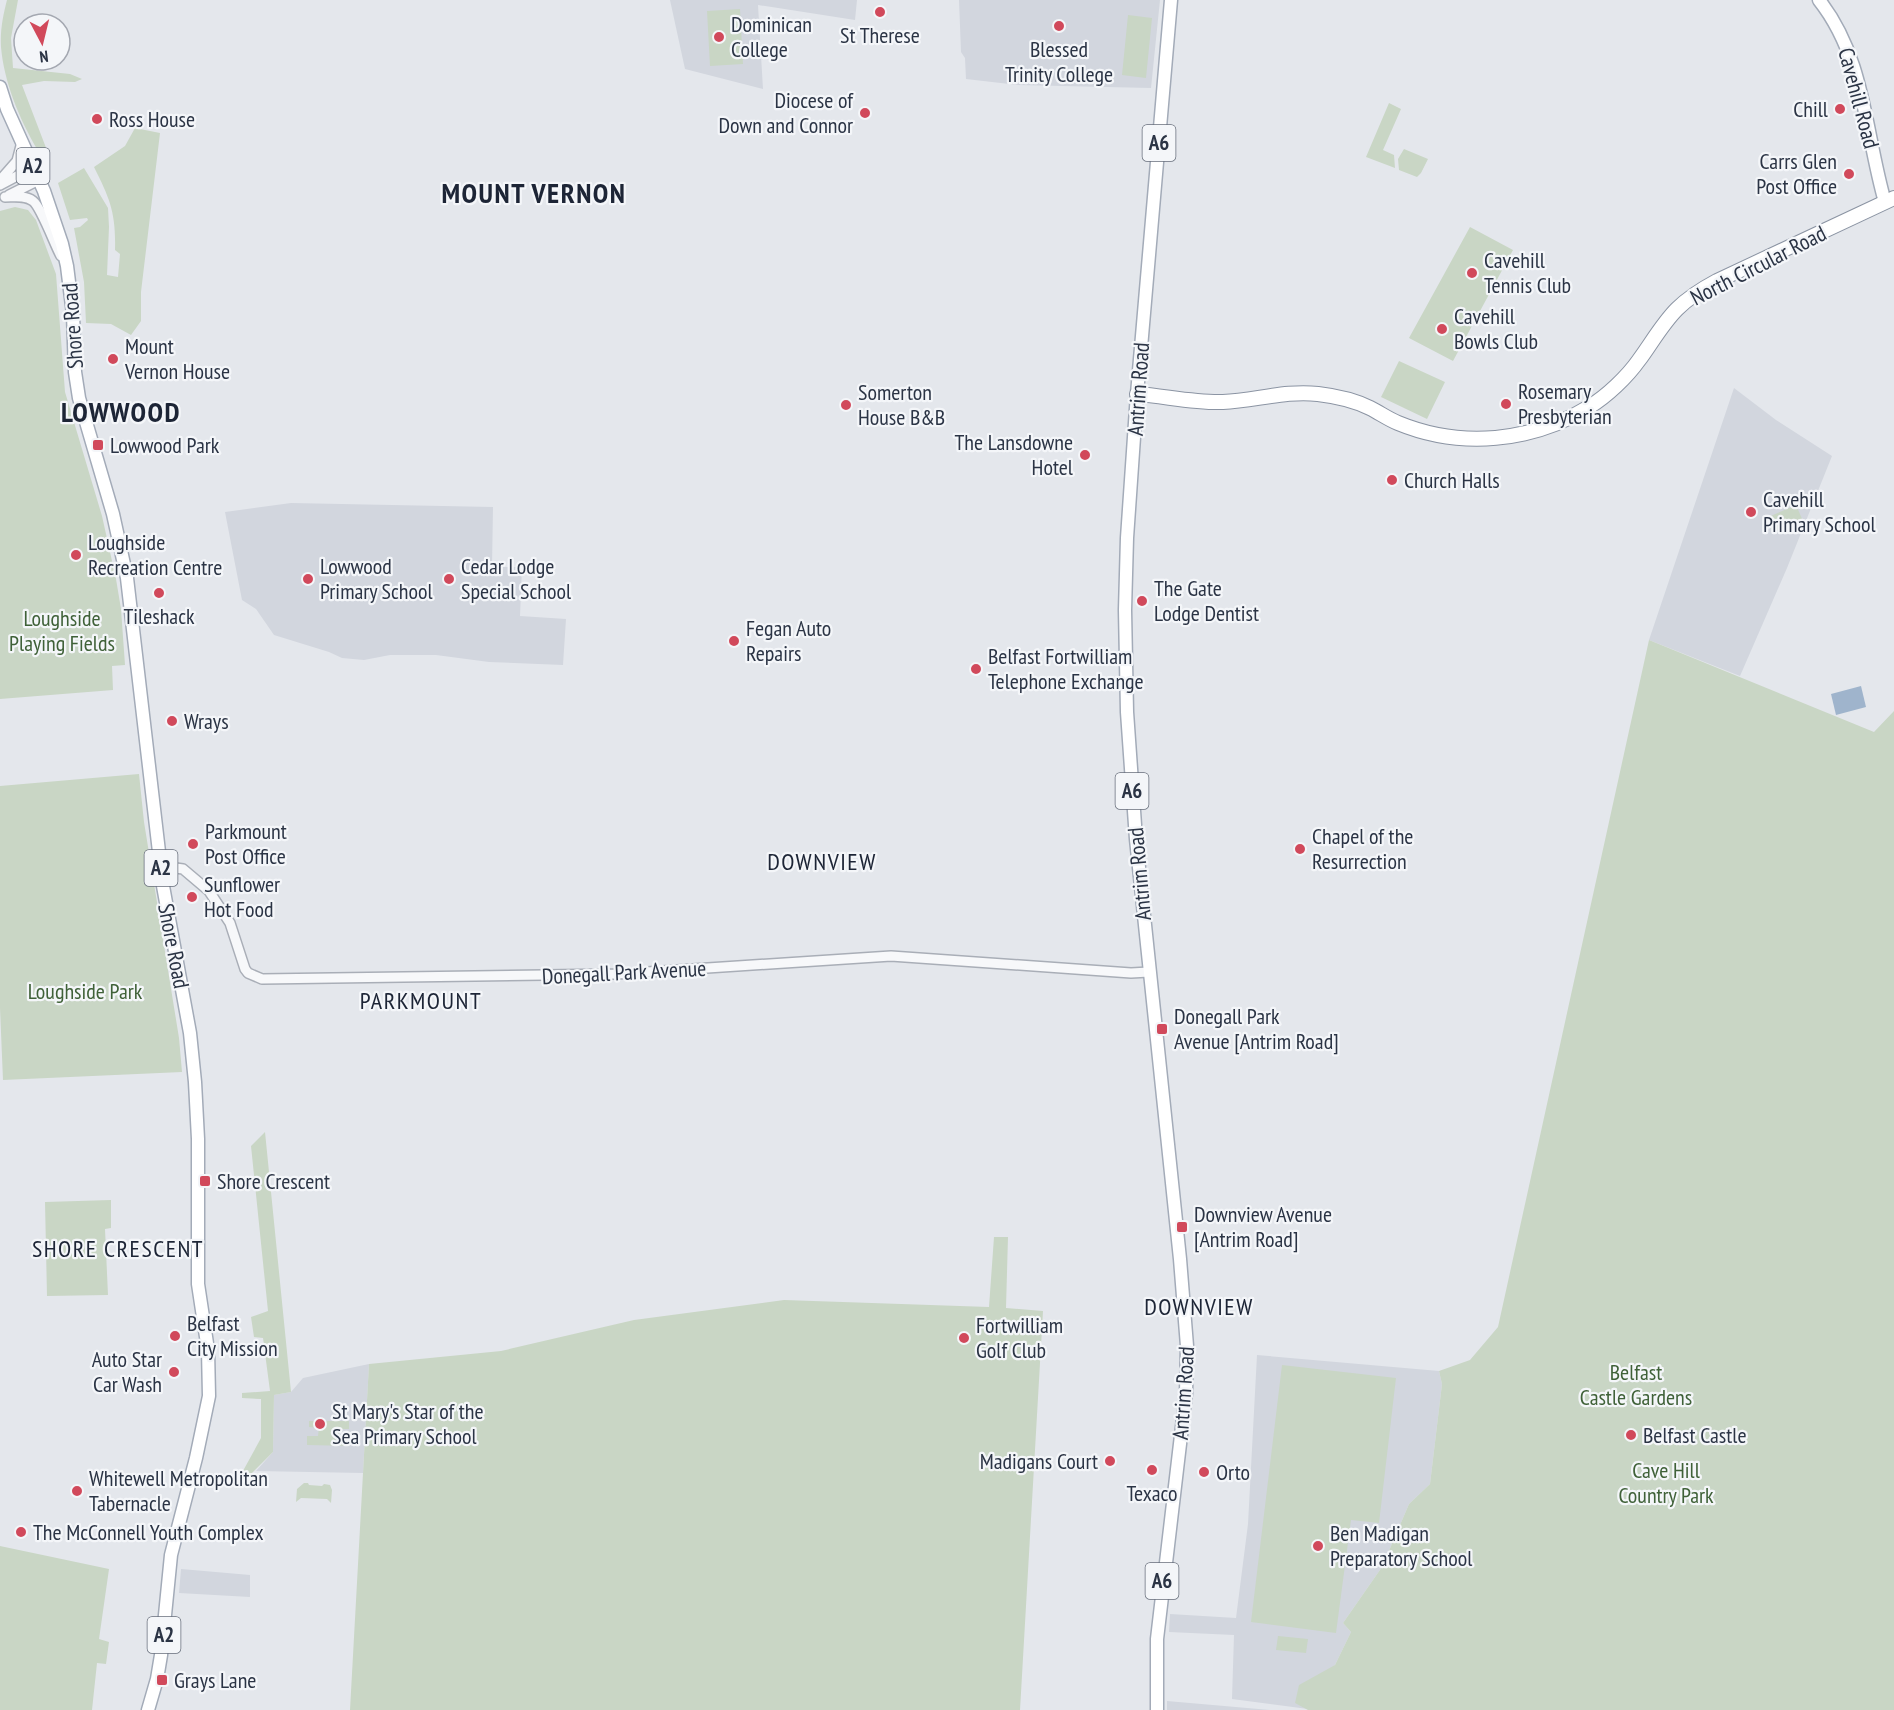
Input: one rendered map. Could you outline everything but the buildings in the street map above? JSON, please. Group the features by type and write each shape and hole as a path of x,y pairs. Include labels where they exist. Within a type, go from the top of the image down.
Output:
{"highway":[{"name":"North Circular Road","path":"1137,394 1222,402 1291,394 1316,394 1369,407 1398,423 1427,433 1485,439 1535,432 1557,424 1591,406 1611,389 1637,363 1675,310 1691,295 1889,200"}],"main road":[{"name":"Antrim Road","path":"1157,1710 1157,1633 1186,1393 1187,1346 1130,772 1125,674 1127,537 1171,0"},
{"name":"Cavehill Road","path":"1819,0 1835,22 1845,42 1858,81 1876,172 1889,200"},
{"name":"Shore Road","path":"0,87 7,109 34,167 54,218 67,266 79,398 113,514 127,578 161,866 190,1033 195,1082 198,1134 198,1284 208,1350 209,1385 201,1435 171,1555 161,1655 148,1710"}],"street":[{"path":"1,184 3,177 17,161 22,142"},
{"path":"1,184 34,167"},
{"path":"2,198 39,180"},
{"path":"2,198 25,198 33,201 39,208 67,266"},
{"name":"Donegall Park Avenue","path":"161,866 183,869 201,882 230,923 245,969 248,973 262,979 617,974 891,956 1131,973 1149,972"}],"shaded area":[{"name":"Dominican College","path":"670,0 857,0 855,20 758,5 763,89 685,69"},
{"name":"Blessed Trinity College","path":"959,0 1160,0 1151,88 1018,85 966,79 965,58 961,52"},
{"name":"Cavehill Primary School","path":"1734,388 1776,420 1832,456 1740,676 1649,640"},
{"path":"291,503 493,507 492,567 522,567 520,616 566,619 563,665 489,662 436,655 390,655 364,660 342,658 274,635 256,609 242,600 225,512"},
{"name":"Ben Madigan Preparatory School","path":"1257,1355 1439,1371 1442,1384 1430,1484 1409,1504 1382,1567 1343,1623 1351,1632 1335,1665 1308,1709 1232,1699 1234,1635 1169,1632 1170,1614 1236,1618 1248,1524"},
{"name":"St Mary's Star of the Sea Primary School","path":"369,1364 363,1473 256,1471 273,1452 274,1395 291,1392 303,1378"},
{"path":"181,1569 250,1575 250,1597 179,1593"},
{"path":"1167,1701 1270,1710 1167,1710"}],"green space":[{"path":"7,0 18,0 16,12 12,12 12,72 51,72 70,74 82,79 75,82 44,81 22,85 48,153 37,149 13,100 3,60 2,23"},
{"path":"740,9 743,64 710,66 707,11"},
{"path":"1128,15 1152,18 1146,78 1122,75"},
{"path":"1389,103 1401,109 1383,150 1394,155 1395,168 1366,157"},
{"path":"135,128 160,133 141,292 141,321 131,335 111,324 86,323 84,282 74,228 80,227 88,220 87,218 70,220 58,183 84,168 108,208 107,275 118,277 120,254 115,250 113,216 108,198 94,167 125,146"},
{"path":"1404,149 1428,159 1417,177 1399,170 1398,159"},
{"name":"Loughside Playing Fields","path":"15,207 28,210 36,220 56,274 65,392 102,516 121,609 125,665 112,666 113,690 0,699 0,211"},
{"name":"Cavehill Tennis Club","path":"1470,227 1513,250 1453,361 1409,338"},
{"path":"1399,361 1445,382 1427,419 1381,397"},
{"path":"1796,505 1803,521 1773,533 1766,518"},
{"name":"Cave Hill Country Park","path":"1649,640 1874,732 1894,711 1894,1710 1308,1710 1295,1703 1299,1685 1335,1665 1351,1632 1343,1623 1382,1567 1409,1504 1430,1484 1442,1384 1439,1371 1470,1360 1498,1327"},
{"name":"Loughside Park","path":"139,774 144,822 179,1038 182,1072 3,1080 0,1008 0,786"},
{"path":"265,1132 291,1392 274,1395 273,1452 236,1489 238,1480 261,1438 261,1399 242,1398 242,1393 270,1391 263,1338 254,1337 251,1317 268,1311 251,1146"},
{"path":"111,1200 111,1228 105,1229 108,1295 47,1296 45,1202"},
{"name":"Fortwilliam Golf Club","path":"994,1237 1008,1237 1006,1308 1043,1311 1020,1710 350,1710 369,1364 501,1351 634,1320 784,1300 989,1307"},
{"path":"1282,1365 1396,1378 1379,1523 1351,1520 1336,1633 1251,1622"},
{"path":"309,1421 349,1421 349,1429 340,1429 339,1436 350,1437 350,1446 307,1445 307,1436 318,1436 319,1428 309,1427"},
{"path":"304,1483 330,1485 331,1503 327,1499 301,1498 296,1502 297,1489"},
{"path":"0,1546 109,1569 99,1639 109,1642 106,1664 97,1663 92,1710 0,1710"},
{"path":"1278,1636 1308,1639 1306,1653 1276,1650"}],"water":[{"path":"1861,686 1866,707 1836,715 1831,694"}],"place":[{"name":"St Therese","path":"880,12"},
{"name":"Blessed Trinity College","path":"1059,26"},
{"name":"Dominican College","path":"719,37"},
{"name":"Chill","path":"1840,109"},
{"name":"Diocese of Down and Connor","path":"865,113"},
{"name":"Ross House","path":"97,119"},
{"name":"Carrs Glen Post Office","path":"1849,174"},
{"name":"Cavehill Tennis Club","path":"1472,273"},
{"name":"Cavehill Bowls Club","path":"1442,329"},
{"name":"Mount Vernon House","path":"113,359"},
{"name":"Rosemary Presbyterian","path":"1506,404"},
{"name":"Somerton House B&B","path":"846,405"},
{"name":"Lowwood Park","path":"98,445"},
{"name":"The Lansdowne Hotel","path":"1085,455"},
{"name":"Church Halls","path":"1392,480"},
{"name":"Cavehill Primary School","path":"1751,512"},
{"name":"Loughside Recreation Centre","path":"76,555"},
{"name":"Lowwood Primary School","path":"308,579"},
{"name":"Cedar Lodge Special School","path":"449,579"},
{"name":"Tileshack","path":"159,593"},
{"name":"The Gate Lodge Dentist","path":"1142,601"},
{"name":"Fegan Auto Repairs","path":"734,641"},
{"name":"Belfast Fortwilliam Telephone Exchange","path":"976,669"},
{"name":"Wrays","path":"172,721"},
{"name":"Parkmount Post Office","path":"193,844"},
{"name":"Chapel of the Resurrection","path":"1300,849"},
{"name":"Sunflower Hot Food","path":"192,897"},
{"name":"Donegall Park Avenue [Antrim Road]","path":"1162,1029"},
{"name":"Shore Crescent","path":"205,1181"},
{"name":"Downview Avenue [Antrim Road]","path":"1182,1227"},
{"name":"Belfast City Mission","path":"175,1336"},
{"name":"Fortwilliam Golf Club","path":"964,1338"},
{"name":"Auto Star Car Wash","path":"174,1372"},
{"name":"St Mary's Star of the Sea Primary School","path":"320,1424"},
{"name":"Belfast Castle","path":"1631,1435"},
{"name":"Madigans Court","path":"1110,1461"},
{"name":"Texaco","path":"1152,1470"},
{"name":"Orto","path":"1204,1472"},
{"name":"Whitewell Metropolitan Tabernacle","path":"77,1491"},
{"name":"The McConnell Youth Complex","path":"21,1532"},
{"name":"Ben Madigan Preparatory School","path":"1318,1546"},
{"name":"Grays Lane","path":"162,1680"}],"district":[{"name":"MOUNT VERNON","path":"534,193"},
{"name":"LOWWOOD","path":"121,412"},
{"name":"DOWNVIEW","path":"822,862"},
{"name":"PARKMOUNT","path":"421,1001"},
{"name":"SHORE CRESCENT","path":"118,1249"},
{"name":"DOWNVIEW","path":"1199,1307"}],"park label":[{"name":"Belfast Castle Gardens","path":"1636,1384"}]}
